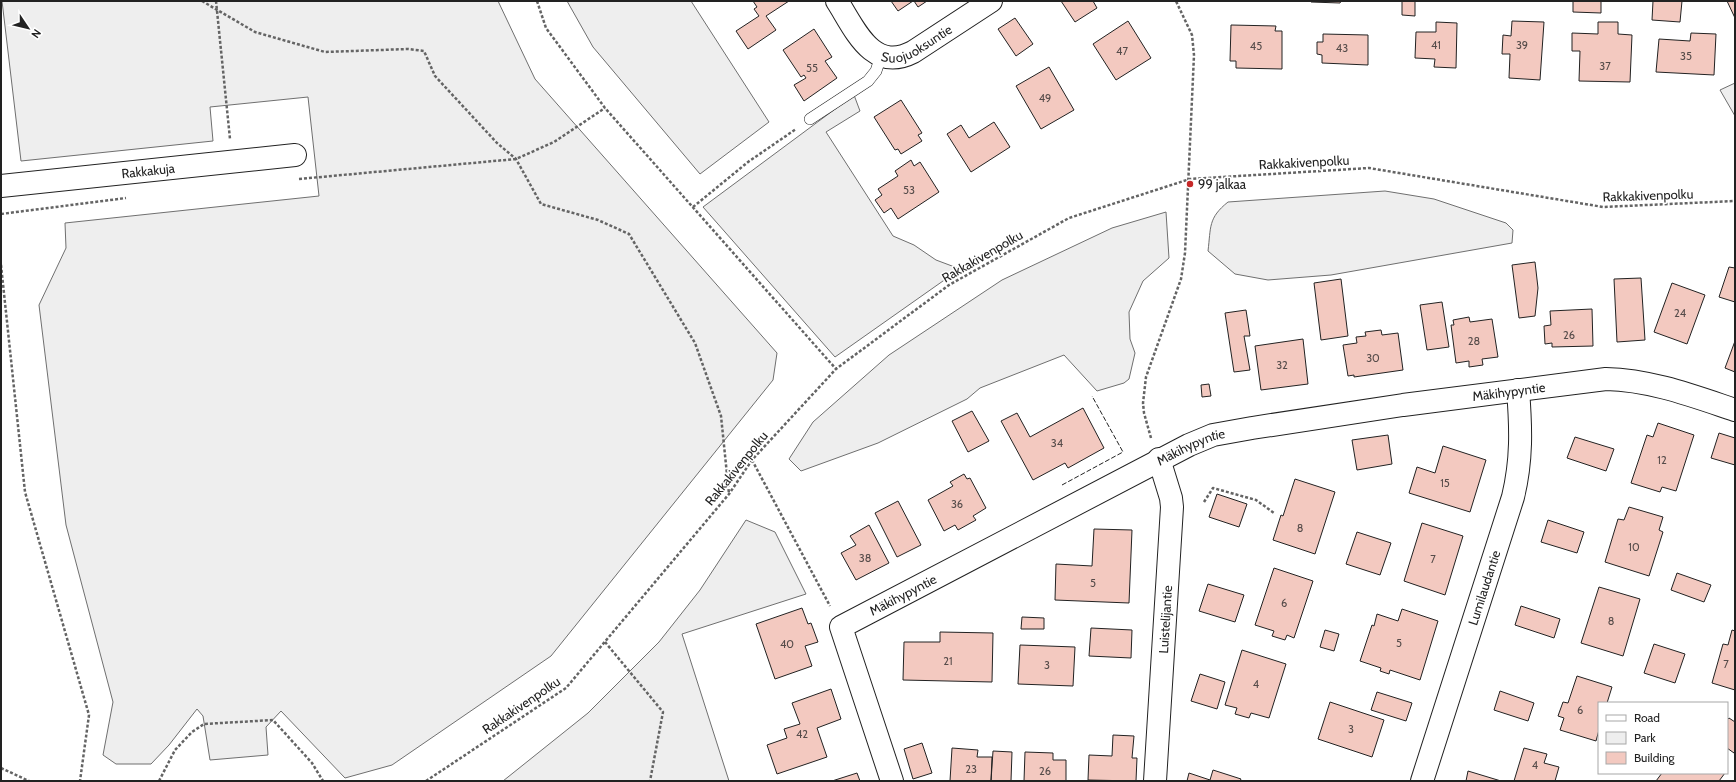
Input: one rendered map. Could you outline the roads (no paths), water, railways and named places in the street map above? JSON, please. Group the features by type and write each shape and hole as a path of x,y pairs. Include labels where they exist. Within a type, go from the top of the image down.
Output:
{"street":[{"name":"Suojuoksuntie","path":"837,1 864,43 871,50 881,56 892,58 904,57 991,1"},
{"name":"Rakkakuja","path":"1,186 295,155"},
{"name":"Mäkihypyntie","path":"892,781 841,627 1159,459 1189,445 1213,435 1252,428 1580,381 1623,379 1664,388 1735,410"},
{"name":"Lumilaudantie","path":"1422,781 1513,497 1519,473 1521,432 1518,390"},
{"name":"Luistelijantie","path":"1155,781 1172,506 1159,459"}],"lane":[{"path":"810,119 868,81 876,71 881,56"}],"place":[{"name":"99 jalkaa","path":"1190,184"}]}
